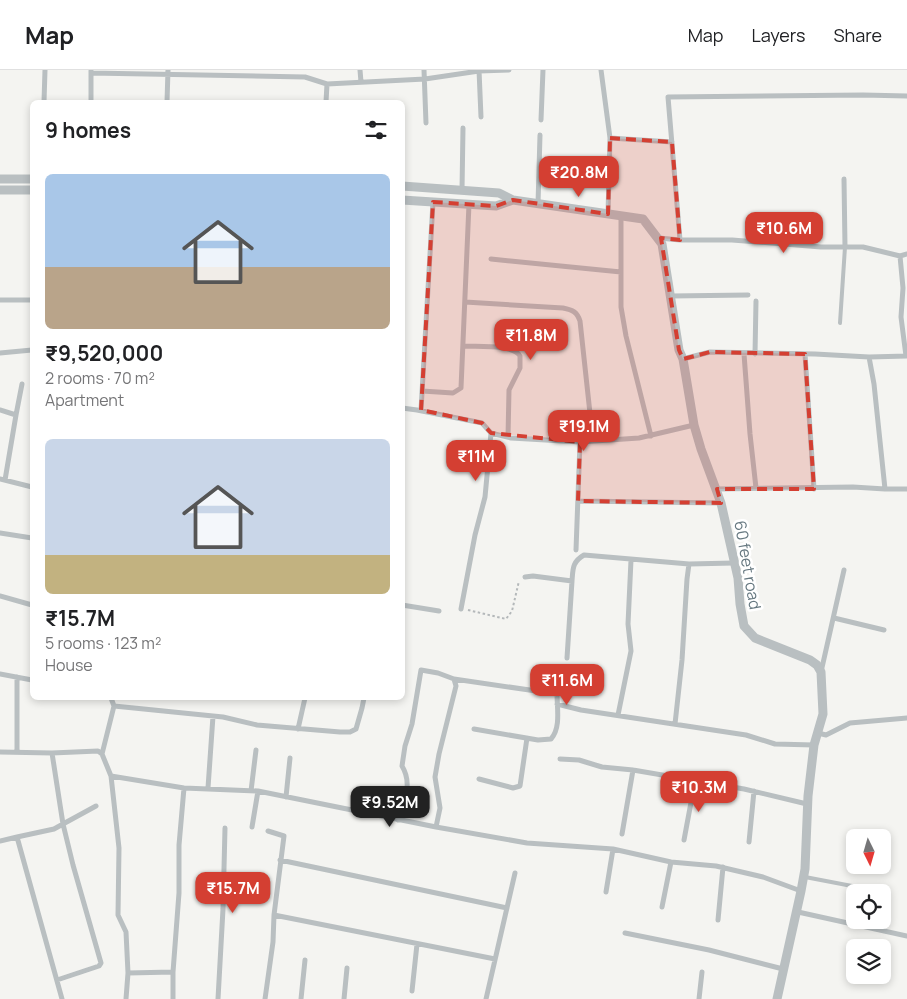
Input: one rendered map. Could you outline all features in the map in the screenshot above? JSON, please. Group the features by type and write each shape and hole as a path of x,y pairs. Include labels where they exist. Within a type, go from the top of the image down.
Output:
{"street":[{"path":"44,100 45,70"},
{"path":"248,70 249,77"},
{"path":"305,70 305,77"},
{"path":"360,70 360,82"},
{"path":"424,70 426,123"},
{"path":"91,100 91,72 305,77 327,84 425,79 479,71 509,70"},
{"path":"541,120 543,70"},
{"path":"601,70 610,138 608,214"},
{"path":"479,71 481,117"},
{"path":"167,100 168,73"},
{"path":"326,100 327,84"},
{"path":"680,240 668,97 907,96"},
{"path":"462,190 463,128"},
{"path":"538,204 540,135"},
{"path":"610,138 672,142"},
{"path":"0,179 30,179"},
{"path":"844,180 845,247"},
{"path":"405,186 499,193 513,200 621,216 621,307 626,336 651,436"},
{"path":"0,190 30,190"},
{"path":"405,200 496,206 513,200"},
{"path":"421,410 433,202"},
{"path":"422,391 453,393 462,388 469,204"},
{"name":"60 feet road","path":"621,216 643,219 662,244 679,350 683,359 694,425 701,449 722,503 738,578 744,626 755,638 810,660 817,665 821,672"},
{"path":"659,238 732,240 821,247 863,246 900,256 907,254"},
{"path":"683,359 710,352 869,357 907,356 901,317 903,288 900,256"},
{"path":"491,259 621,272"},
{"path":"671,296 748,296"},
{"path":"0,300 30,300"},
{"path":"755,354 756,301"},
{"path":"465,302 563,308 574,311 580,321 593,441"},
{"path":"464,346 514,349 520,356 520,368 509,390 508,437"},
{"path":"0,353 30,350"},
{"path":"744,354 756,488"},
{"path":"805,354 814,489"},
{"path":"869,357 874,384 885,489"},
{"path":"22,384 2,480 30,486"},
{"path":"405,408 482,423 491,432 508,437 580,442 651,436 694,425"},
{"path":"0,410 16,414"},
{"path":"461,609 485,497 491,432"},
{"path":"576,550 580,442"},
{"path":"717,489 853,487 907,489"},
{"path":"578,502 722,503"},
{"path":"0,533 30,538"},
{"path":"567,658 573,564 584,555 690,564 734,563"},
{"path":"618,715 631,650 628,624 631,560"},
{"path":"675,724 682,660 687,579 690,564"},
{"path":"778,999 783,969 798,912 803,877 807,804 814,745 823,714 821,672 844,570"},
{"path":"525,577 533,576 572,581"},
{"path":"0,596 30,604"},
{"path":"405,605 439,611"},
{"path":"834,618 884,630"},
{"path":"398,820 409,787 407,773 402,766 405,746 412,724 421,670 438,673 454,679 557,694 557,728 551,739 526,738 474,729"},
{"path":"0,674 30,680"},
{"path":"17,677 17,752"},
{"path":"436,827 440,808 435,777 455,690 454,679"},
{"path":"112,700 114,706 102,754 111,776 119,848 118,915 126,932 128,973 126,999"},
{"path":"298,729 305,700"},
{"path":"114,706 213,716 257,725 350,732 356,728 359,722 364,700"},
{"path":"557,704 581,710 746,736 775,744 814,745"},
{"path":"208,788 213,716"},
{"path":"818,733 826,735 850,723 907,718"},
{"path":"479,779 514,788 520,786 526,738"},
{"path":"251,791 256,750"},
{"path":"0,752 52,753 98,751 102,754"},
{"path":"52,753 63,824 101,963 99,966 57,980"},
{"path":"286,797 290,758"},
{"path":"560,759 579,760 602,766 754,791 807,804"},
{"path":"622,834 633,770"},
{"path":"111,776 184,788 258,791 398,820 527,843 613,849 671,862 723,867 764,877 801,891"},
{"path":"684,840 695,781"},
{"path":"173,999 173,972 179,893 178,845 184,788"},
{"path":"252,827 258,791"},
{"path":"749,842 754,791"},
{"path":"0,841 54,829 96,806"},
{"path":"218,999 226,828"},
{"path":"264,999 273,942 274,915 284,836 268,831"},
{"path":"17,838 62,999"},
{"path":"606,892 613,849"},
{"path":"280,860 507,908"},
{"path":"662,907 671,862"},
{"path":"718,920 723,867"},
{"path":"486,999 514,874"},
{"path":"798,912 907,936"},
{"path":"274,915 495,959"},
{"path":"625,933 709,950 783,969"},
{"path":"412,991 417,944"},
{"path":"301,999 305,960"},
{"path":"344,999 347,968"},
{"path":"128,973 173,972"},
{"path":"699,999 702,972"}],"lane":[{"path":"840,322 845,247"},
{"path":"803,877 846,885"}],"path":[{"path":"461,609 506,619 512,611 518,582 525,577"}],"highlighted area":[{"path":"610,138 672,142 680,240 661,238 679,350 683,359 710,352 805,354 814,489 717,489 721,503 578,501 580,442 491,433 482,423 421,410 433,202 496,206 513,200 608,214"}]}
